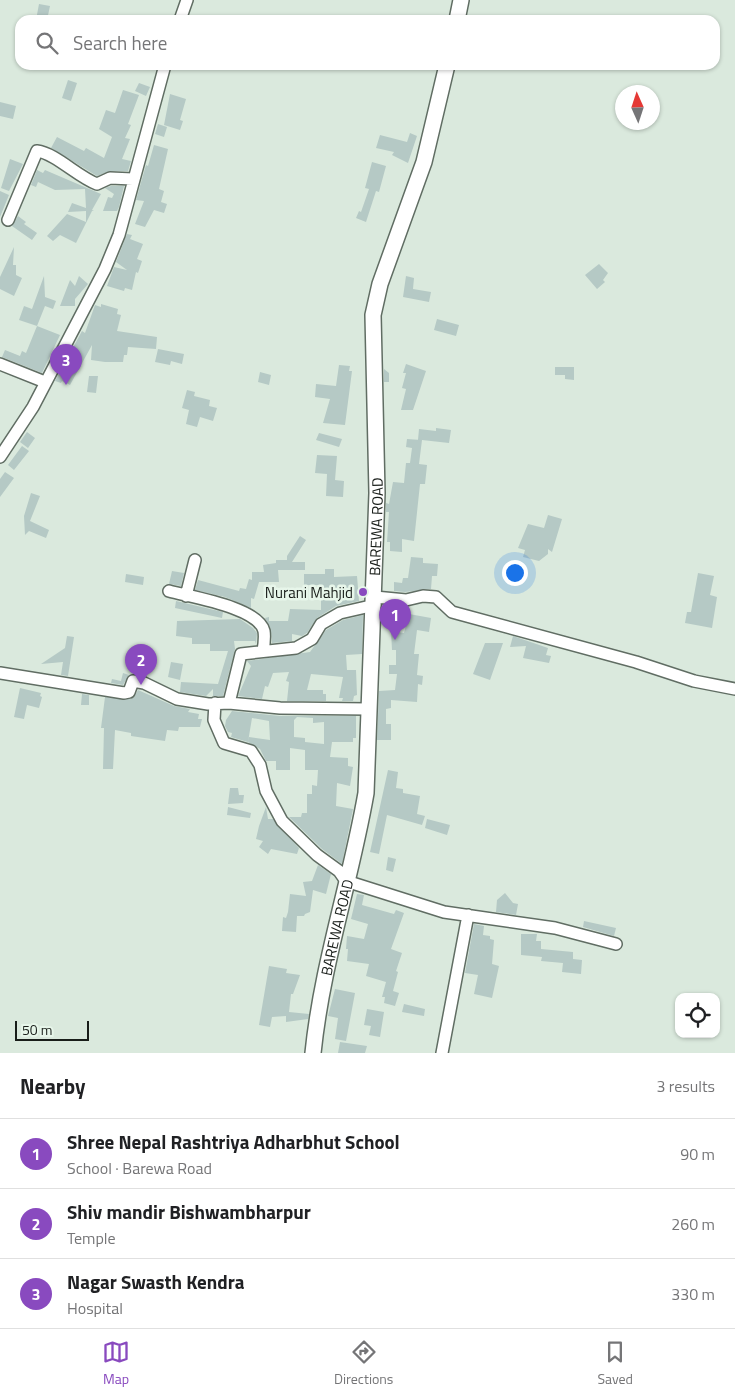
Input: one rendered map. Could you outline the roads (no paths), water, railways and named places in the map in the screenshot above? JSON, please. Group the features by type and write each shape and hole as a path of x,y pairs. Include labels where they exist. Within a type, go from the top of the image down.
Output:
{"main road":[{"path":"458,15 461,0"},
{"name":"BAREWA ROAD","path":"313,1053 318,1008 346,881 359,835 366,793 368,709 375,601 377,493 373,315 380,284 424,162 445,70"}],"street":[{"path":"182,15 187,0"},
{"path":"0,458 33,408 105,269 118,235 164,70"},
{"path":"8,220 37,151 53,158 84,180 97,184 110,178 133,179"},
{"path":"0,364 45,382"},
{"path":"186,596 195,560"},
{"path":"169,591 238,609 251,616 260,623 264,631 264,650"},
{"path":"229,703 241,654 296,648 312,639 321,624 340,613 375,601 406,600 423,596 436,597 452,612 478,620 636,662 694,681 735,689"},
{"path":"0,673 124,693 129,692 133,681 144,683 177,699 215,703 280,708 368,709"},
{"path":"215,703 214,720 224,743 251,751 260,765 266,791 282,820 317,855 339,871 346,881 444,912 555,928 616,944"},
{"path":"442,1053 468,915"}],"place":[{"name":"Nagar Swasth Kendra","path":"66,385"},
{"name":"Nurani Mahjid","path":"363,592"},
{"name":"Shree Nepal Rashtriya Adharbhut School","path":"395,640"},
{"name":"Shiv mandir Bishwambharpur","path":"141,685"}]}
